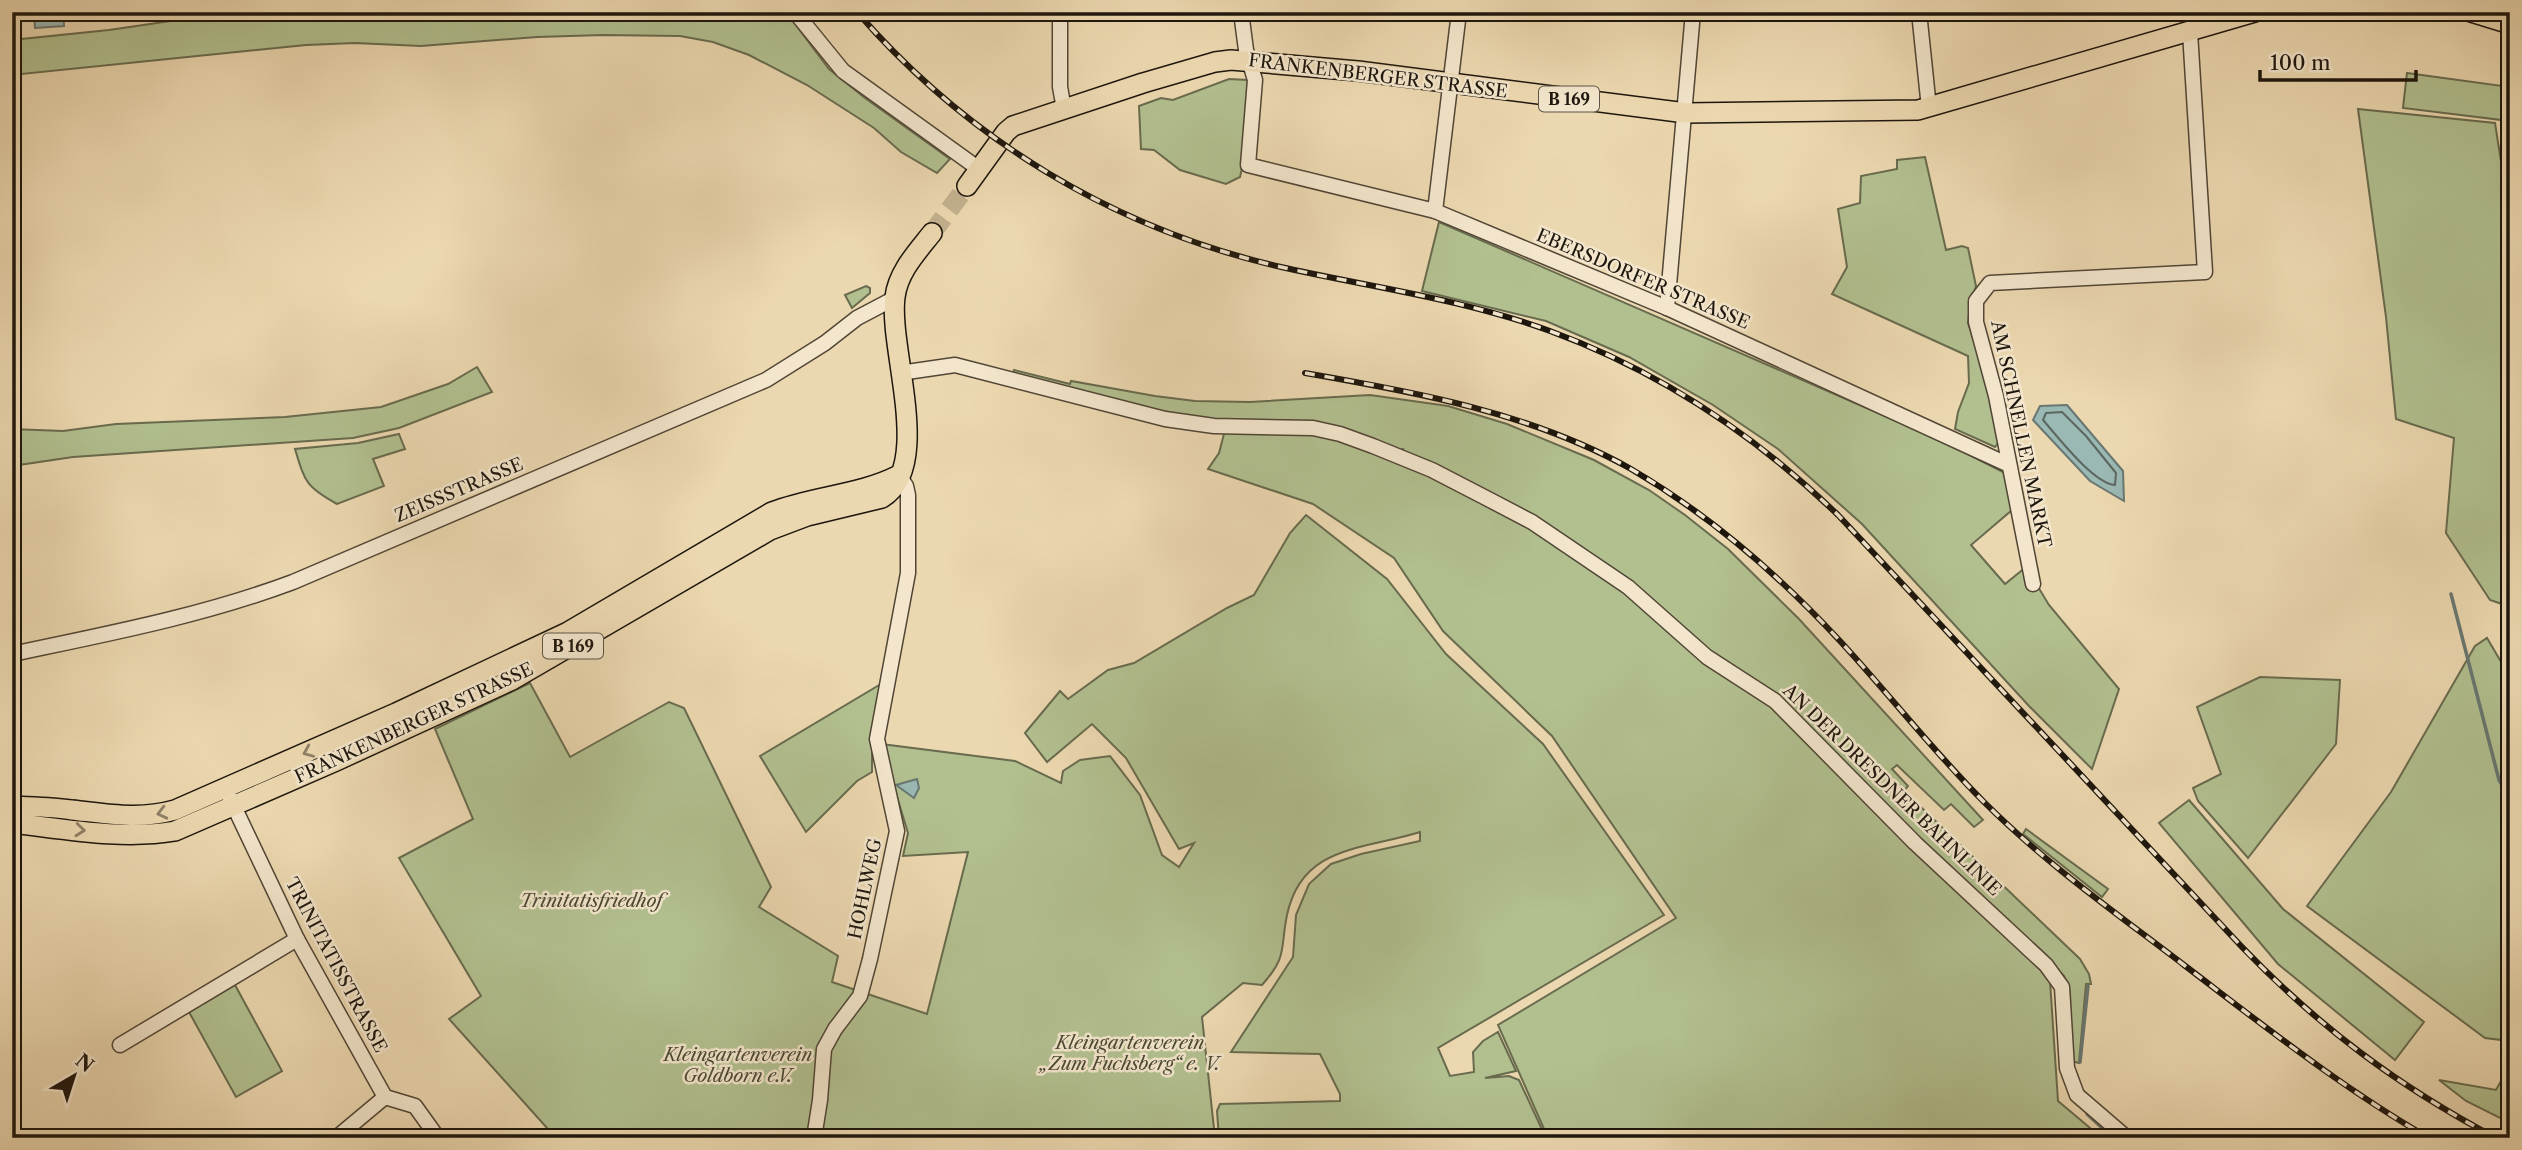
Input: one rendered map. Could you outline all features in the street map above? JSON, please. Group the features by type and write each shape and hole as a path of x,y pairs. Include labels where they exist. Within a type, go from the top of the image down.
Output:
{"main road":[{"name":"FRANKENBERGER STRASSE","path":"967,186 1009,129 1215,62 1250,60 1358,71 1686,113 1918,110 2255,12"},
{"path":"2471,12 2510,24"},
{"name":"FRANKENBERGER STRASSE","path":"12,823 149,835 174,831 512,680 770,530 807,516 883,498 893,489 900,475 906,461 909,442 900,373 895,298 901,276 932,233"},
{"name":"FRANKENBERGER STRASSE","path":"12,806 69,809 124,817 148,816 175,810 387,717 568,632 772,512 900,475"}],"street":[{"path":"795,12 843,71 979,169"},
{"path":"1060,12 1060,87 1064,109"},
{"path":"1241,12 1250,60"},
{"path":"1435,211 1459,12"},
{"path":"1667,308 1693,12"},
{"path":"1919,12 1929,108"},
{"name":"AM SCHNELLEN MARKT","path":"2033,584 1996,396 1976,322 1976,301 1990,282 2205,272 2190,32"},
{"name":"EBERSDORFER STRASSE","path":"1250,60 1255,80 1248,165 1435,211 1667,308 2009,465"},
{"name":"ZEISSSTRASSE","path":"12,654 189,616 293,582 766,380 825,343 857,318 895,298"},
{"name":"AN DER DRESDNER BAHNLINIE","path":"900,373 955,365 1165,419 1214,426 1313,428 1340,434 1432,470 1532,522 1628,587 1707,657 1775,701 1888,817 2046,965 2062,986 2067,1068 2077,1095 2127,1138"},
{"name":"HOHLWEG","path":"814,1138 824,1049 835,1029 860,996 897,831 877,739 908,573 908,495 900,475"},
{"name":"TRINITATISSTRASSE","path":"225,788 297,939 385,1097"},
{"path":"120,1045 297,939"},
{"path":"336,1138 385,1097 415,1105 438,1138"}],"green space":[{"path":"373,12 786,12 829,69 950,159 937,173 901,152 874,128 807,85 749,55 713,42 680,36 537,37 421,46 355,43 306,45 12,75 12,40 191,18 215,21"},
{"path":"2407,73 2510,87 2510,121 2403,108"},
{"path":"1229,79 1248,80 1245,155 1240,177 1226,184 1180,170 1154,150 1141,149 1139,106 1161,98 1173,100"},
{"path":"2358,109 2495,123 2510,219 2510,596 2502,604 2490,600 2446,533 2454,438 2396,419 2386,317"},
{"path":"1925,157 1946,250 1962,246 1968,248 1976,286 1968,323 1988,384 1999,442 1995,447 1955,429 1969,383 1968,356 1832,294 1847,267 1838,209 1860,203 1861,176 1897,169 1897,160"},
{"path":"1439,222 1940,440 2005,473 2012,510 1971,545 2005,584 2026,567 2049,605 2119,689 2092,769 2029,706 1862,524 1778,449 1713,405 1629,357 1546,321 1422,291"},
{"path":"866,286 870,288 870,293 852,308 845,295"},
{"path":"477,367 492,392 399,428 353,438 73,457 12,466 12,429 63,431 116,424 285,417 381,407 448,384"},
{"path":"1014,370 1070,384 1071,381 1195,401 1250,402 1370,395 1448,406 1507,424 1594,460 1649,490 1685,515 1728,549 1799,619 1983,820 1974,827 1951,804 1944,810 1897,765 1892,769 1908,786 1904,791 2080,959 2089,974 2091,984 2086,984 2079,1063 2071,1061 2070,992 2064,976 1984,902 2050,981 2058,1101 2102,1138 1548,1138 1498,1025 1676,918 1552,736 1443,631 1394,558 1313,504 1208,469 1219,453 1225,430 1306,432 1399,460 1403,449 1398,450 1363,436 1162,412 1013,373"},
{"path":"399,434 405,449 373,459 384,486 337,504 319,493 308,482 295,449 358,443"},
{"path":"1306,515 1387,579 1446,654 1543,744 1664,915 1438,1048 1450,1076 1474,1072 1473,1052 1483,1041 1498,1032 1516,1071 1485,1078 1509,1076 1519,1080 1546,1138 1219,1138 1217,1111 1220,1104 1340,1101 1340,1094 1320,1054 1231,1052 1293,957 1296,915 1309,884 1331,864 1361,854 1420,841 1420,832 1338,854 1306,875 1295,892 1287,915 1282,952 1276,967 1262,985 1243,983 1202,1017 1215,1138 556,1138 449,1019 481,996 399,858 473,819 435,729 530,683 570,757 669,702 684,708 771,887 759,907 838,956 832,982 927,1014 968,852 903,856 908,833 881,744 1015,761 1061,783 1063,771 1080,760 1110,756 1140,795 1162,855 1179,867 1194,843 1179,849 1126,758 1092,724 1047,762 1025,733 1060,691 1068,699 1108,670 1134,663 1254,595 1290,533"},
{"path":"2487,638 2510,677 2510,1041 2485,1038 2307,906 2391,792 2475,646"},
{"path":"2260,677 2340,680 2336,744 2248,858 2198,801 2193,788 2221,774 2197,707"},
{"path":"881,684 872,729 872,772 857,781 806,832 760,756"},
{"path":"2189,800 2283,909 2424,1022 2395,1060 2278,964 2159,823"},
{"path":"2026,829 2108,889 2102,897 2023,834"},
{"path":"235,985 282,1071 236,1097 189,1012"},
{"path":"2510,1065 2510,1123 2466,1101 2439,1080 2496,1090"}],"water":[{"path":"34,12 63,12 64,26 35,28"},
{"path":"2067,405 2123,471 2124,501 2090,481 2033,420 2040,406"},
{"path":"917,779 919,788 914,798 896,785"}],"waterway":[{"path":"2451,594 2499,780 2510,798"},
{"path":"2080,1062 2088,986"},
{"path":"2087,1114 2113,1138"}],"tunnel":[{"path":"932,233 967,186"}],"railway":[{"path":"857,12 900,58 996,139 1048,173 1103,203 1160,229 1220,250 1281,267 1484,310 1550,331 1590,347 1667,385 1739,432 1806,485 1838,515 2271,976 2361,1053 2426,1097 2496,1138"},
{"path":"1305,373 1472,407 1554,433 1631,469 1688,506 1742,547 1817,617 1965,783 2031,846 2107,907 2304,1055 2429,1138"}],"park label":[{"name":"Trinitatisfriedhof","path":"591,901"},
{"name":"Kleingartenverein „Zum Fuchsberg“ e. V.","path":"1130,1053"},
{"name":"Kleingartenverein Goldborn e.V.","path":"738,1065"}]}
